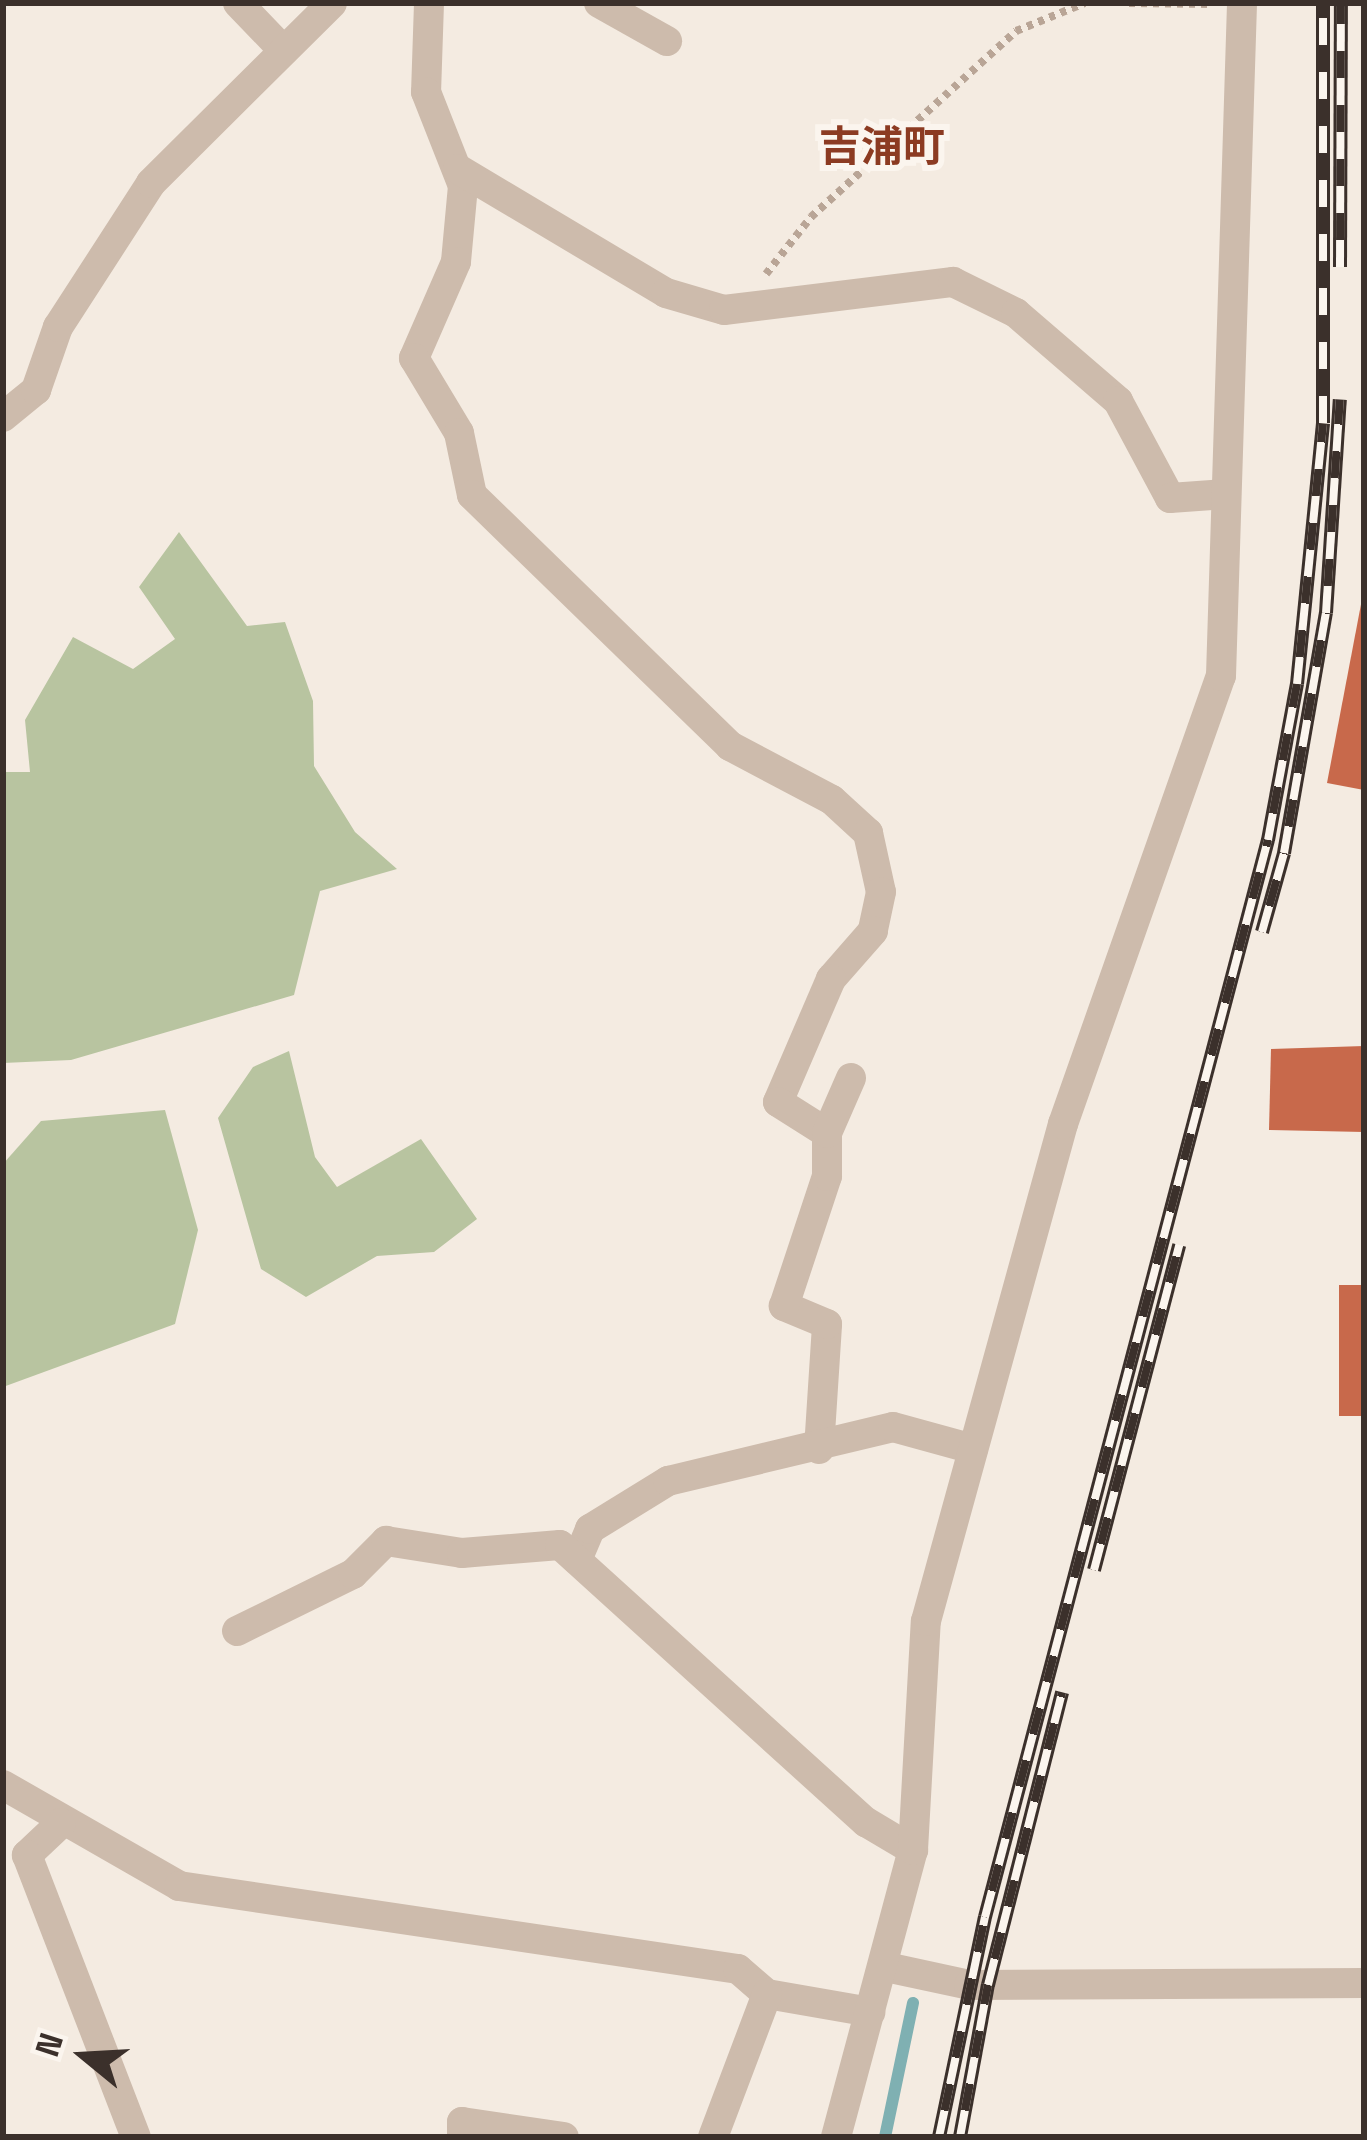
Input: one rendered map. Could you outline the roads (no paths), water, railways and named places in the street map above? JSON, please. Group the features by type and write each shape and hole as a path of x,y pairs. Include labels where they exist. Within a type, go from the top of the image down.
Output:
{"street":[{"path":"238,3 284,52"},
{"path":"3,417 36,391 58,327 151,183 332,3"},
{"path":"429,3 427,92 458,169 456,262 414,358 460,433 472,495 730,746 832,800 868,833 881,892 873,931 831,979 778,1102 827,1133"},
{"path":"599,3 667,41"},
{"path":"836,2137 886,1967 914,1850 926,1621 1064,1124 1221,676 1242,4"},
{"path":"458,169 666,293 739,308 953,282 1016,313 1118,401 1170,498 1226,494"},
{"path":"819,1448 827,1324 784,1306 827,1176 827,1133 851,1078"},
{"path":"577,1560 590,1529 668,1480 893,1427 973,1449"},
{"path":"237,1631 353,1574 386,1541 462,1552 560,1545 866,1822 914,1850"},
{"path":"3,1785 61,1823 179,1886 738,1969 766,1994 870,2012"},
{"path":"61,1823 27,1855 136,2137"},
{"path":"886,1967 969,1985 1364,1983"},
{"path":"713,2137 766,1994"},
{"path":"462,2137 462,2122 564,2137"}],"waterway":[{"path":"885,2137 913,2003"}],"railway":[{"path":"939,2137 985,1917 1268,840 1297,684 1323,423 1323,3"},
{"path":"1340,267 1341,3"},
{"path":"1262,932 1284,853 1326,613 1340,399"},
{"path":"1094,1570 1179,1245"},
{"path":"960,2137 988,1985 1062,1692"}],"district":[{"name":"吉浦町","path":"882,147"}]}
